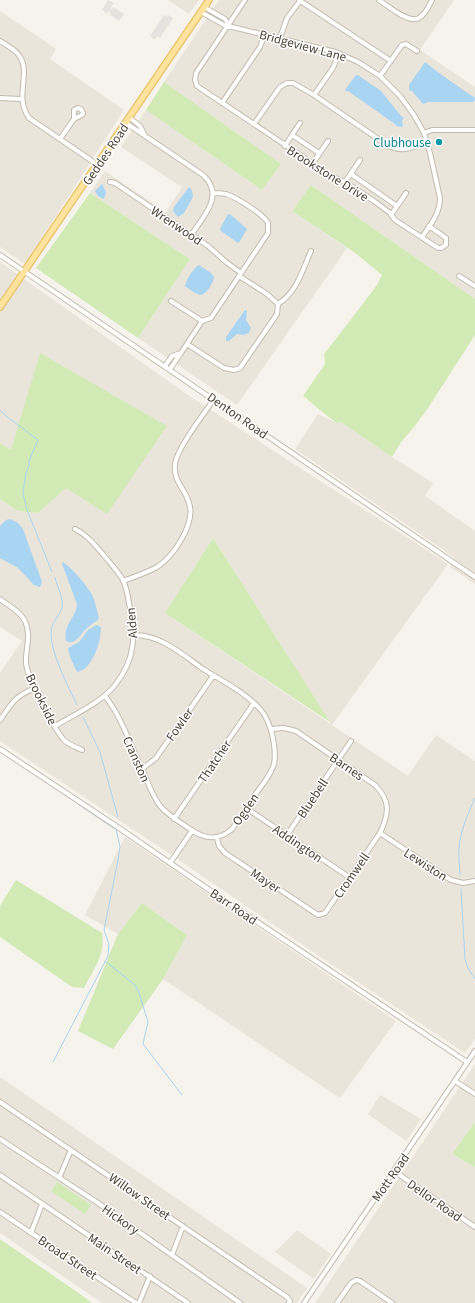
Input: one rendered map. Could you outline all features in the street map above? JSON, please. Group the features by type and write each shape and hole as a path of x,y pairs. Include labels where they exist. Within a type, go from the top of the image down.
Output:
{"main road":[{"name":"Geddes Road","path":"0,307 209,0"}],"street":[{"path":"229,25 246,0"},
{"path":"280,38 287,18 299,0 391,61"},
{"path":"379,0 409,19 418,19 422,16 432,0"},
{"name":"Bridgeview Lane","path":"203,9 225,19 229,25 339,53 358,62 380,76 400,96 414,115 424,133 440,198 439,210 422,238"},
{"name":"Brookstone Drive","path":"229,25 196,73 195,80 197,86 285,146 333,177 345,182 382,207 396,220 422,238 438,248 446,245 446,238 429,226"},
{"path":"222,103 260,47 265,34"},
{"path":"0,41 16,52 21,60 24,68 21,99 24,110 29,118 98,165"},
{"path":"380,76 402,45 404,44 417,51"},
{"path":"314,95 335,64 339,53"},
{"path":"254,124 277,90 282,85 290,83 296,84 314,95 387,145 394,148 408,149 427,142"},
{"path":"0,98 21,99"},
{"path":"60,139 74,119"},
{"path":"128,121 140,126 146,136 203,175 209,183 213,193 210,207 191,234"},
{"path":"285,146 300,123"},
{"path":"424,133 432,130 475,130"},
{"path":"292,135 319,154"},
{"path":"313,163 328,141"},
{"path":"345,182 360,160"},
{"path":"351,174 397,206"},
{"name":"Wrenwood","path":"110,182 115,183 208,246 278,304"},
{"path":"170,369 202,321 210,318 268,233 268,223 263,216 232,196 222,193 213,193"},
{"path":"391,215 406,193"},
{"path":"187,344 224,368 230,370 237,369 242,366 277,314 278,304 286,299 293,291 311,251"},
{"name":"Denton Road","path":"0,255 475,576"},
{"path":"460,276 473,285 475,279"},
{"path":"171,301 202,321"},
{"path":"165,366 172,356 181,353"},
{"path":"123,582 156,567 166,560 188,526 190,520 189,503 176,479 175,462 180,449 214,399"},
{"name":"Alden","path":"55,726 105,696 115,686 124,672 131,655 134,635 132,616 123,582 114,568 87,536 75,529"},
{"name":"Brookside","path":"0,599 17,611 25,622 29,636 26,665 47,713 66,742 82,750"},
{"path":"134,635 149,636 159,639 254,703"},
{"name":"Fowler","path":"142,769 156,758 213,676"},
{"path":"0,720 14,700 22,694 35,688"},
{"name":"Cranston","path":"105,696 122,723 133,751 158,803 174,819"},
{"name":"Ogden","path":"217,838 223,836 231,830 267,778 274,765 275,755 271,729 262,712 254,703"},
{"name":"Thatcher","path":"174,819 254,703"},
{"name":"Barnes","path":"271,729 279,727 293,730 375,785 383,795 387,806 387,816 380,833"},
{"name":"Bluebell","path":"287,836 351,741"},
{"name":"Barr Road","path":"0,749 468,1062"},
{"name":"Addington","path":"246,808 349,877"},
{"path":"174,819 206,838 217,838"},
{"path":"170,863 192,831"},
{"name":"Cromwell","path":"321,914 325,913 380,833"},
{"name":"Lewiston","path":"380,833 451,880 463,883 475,881"},
{"name":"Mayer","path":"217,838 219,846 225,853 318,915 321,914"},
{"name":"Mott Road","path":"304,1303 475,1051"},
{"path":"455,1081 475,1094"},
{"name":"Willow Street","path":"0,1102 279,1292 289,1299 289,1303"},
{"name":"Hickory","path":"0,1138 240,1303"},
{"path":"59,1178 71,1150"},
{"name":"Dellor Road","path":"394,1171 475,1227"},
{"path":"0,1175 42,1204 30,1232"},
{"name":"Main Street","path":"42,1204 188,1303"},
{"name":"Broad Street","path":"0,1212 137,1303"},
{"path":"172,1255 183,1226"},
{"path":"137,1303 150,1276"},
{"path":"337,1303 351,1283 356,1280 360,1281 392,1303"}],"shaded area":[{"path":"108,0 114,3 110,9 113,7 124,14 119,21 109,14 111,13 109,11 107,13 102,10"},
{"path":"168,0 199,0 189,14"},
{"path":"219,0 454,0 420,50 475,87 475,299 311,185 292,211 347,248 237,405 138,338 190,259 90,193 105,171 166,212 182,187 121,147 146,110 262,190 281,164 164,82"},
{"path":"0,11 56,49 50,59 124,110 25,264 0,247"},
{"path":"164,15 167,17 168,15 173,18 160,38 157,36 155,40 150,36"},
{"path":"0,262 188,395 448,564 332,725 408,776 436,735 475,761 475,1039 465,1053 0,741 0,673 22,641 0,627 0,499 18,511 38,513 65,488 0,443","holes":["213,538 331,724 165,613"]},
{"path":"318,414 337,423 341,422 433,483 425,496 475,531 475,584 450,567 455,558 295,449"},
{"path":"125,837 396,1021 340,1098 163,979 187,935 142,903 118,934 85,915"},
{"path":"475,1064 475,1122 452,1154 475,1167 475,1303 315,1303"},
{"path":"0,1077 307,1288 297,1303 102,1303 0,1233"},
{"path":"380,1095 421,1119 406,1141 368,1114"},
{"path":"297,1230 331,1254 314,1279 275,1252"}],"green space":[{"path":"164,82 281,164 262,190 146,110"},
{"path":"311,185 475,299 475,335 428,408 401,442 392,457 341,422 337,423 328,417 303,396 325,364 324,354 377,285 382,275 354,252 292,211"},
{"path":"90,193 190,259 138,338 36,268"},
{"path":"40,353 167,426 107,514 66,488 38,513 18,511 0,499 0,443 11,450"},
{"path":"213,538 330,722 165,613"},
{"path":"16,880 102,933 103,941 98,962 84,988 72,987 0,937 0,906"},
{"path":"142,903 187,935 163,979 113,1049 78,1031 118,934"},
{"path":"475,1122 475,1167 452,1154"},
{"path":"57,1182 91,1205 85,1214 51,1191"},
{"path":"0,1239 80,1294 92,1303 0,1303"}],"water":[{"path":"425,62 475,98 475,100 473,102 428,102 423,104 412,91 410,91 409,85"},
{"path":"356,75 381,91 404,118 402,120 403,127 396,126 345,90"},
{"path":"102,184 106,192 104,199 98,196 95,191"},
{"path":"189,187 192,190 193,197 184,213 178,217 173,211 174,207"},
{"path":"228,214 247,229 238,243 220,229"},
{"path":"199,265 211,273 214,277 209,288 201,295 185,286 190,274"},
{"path":"245,310 247,311 246,320 251,328 249,333 243,335 237,334 229,341 226,341 226,337"},
{"path":"10,519 18,523 23,529 42,582 40,587 34,585 18,568 0,558 0,526 6,520"},
{"path":"62,562 74,571 91,593 99,618 73,642 66,641 66,630 77,604"},
{"path":"96,625 101,627 98,647 88,666 77,672 70,657 68,648 79,642 88,630"}],"waterway":[{"path":"0,410 38,440 29,461 23,493 27,510 52,572"},
{"path":"55,578 61,597 62,608 51,629 52,641 57,660 77,705"},
{"path":"83,717 100,752 118,817"},
{"path":"460,874 459,852 461,836 467,816 475,798"},
{"path":"78,804 115,829"},
{"path":"53,1062 108,956 109,944 104,930 120,847 116,829"},
{"path":"461,889 465,959 468,968 475,979"},
{"path":"105,961 135,985 148,1022 143,1044 182,1095"}],"place":[{"name":"Clubhouse","path":"439,142"}]}
